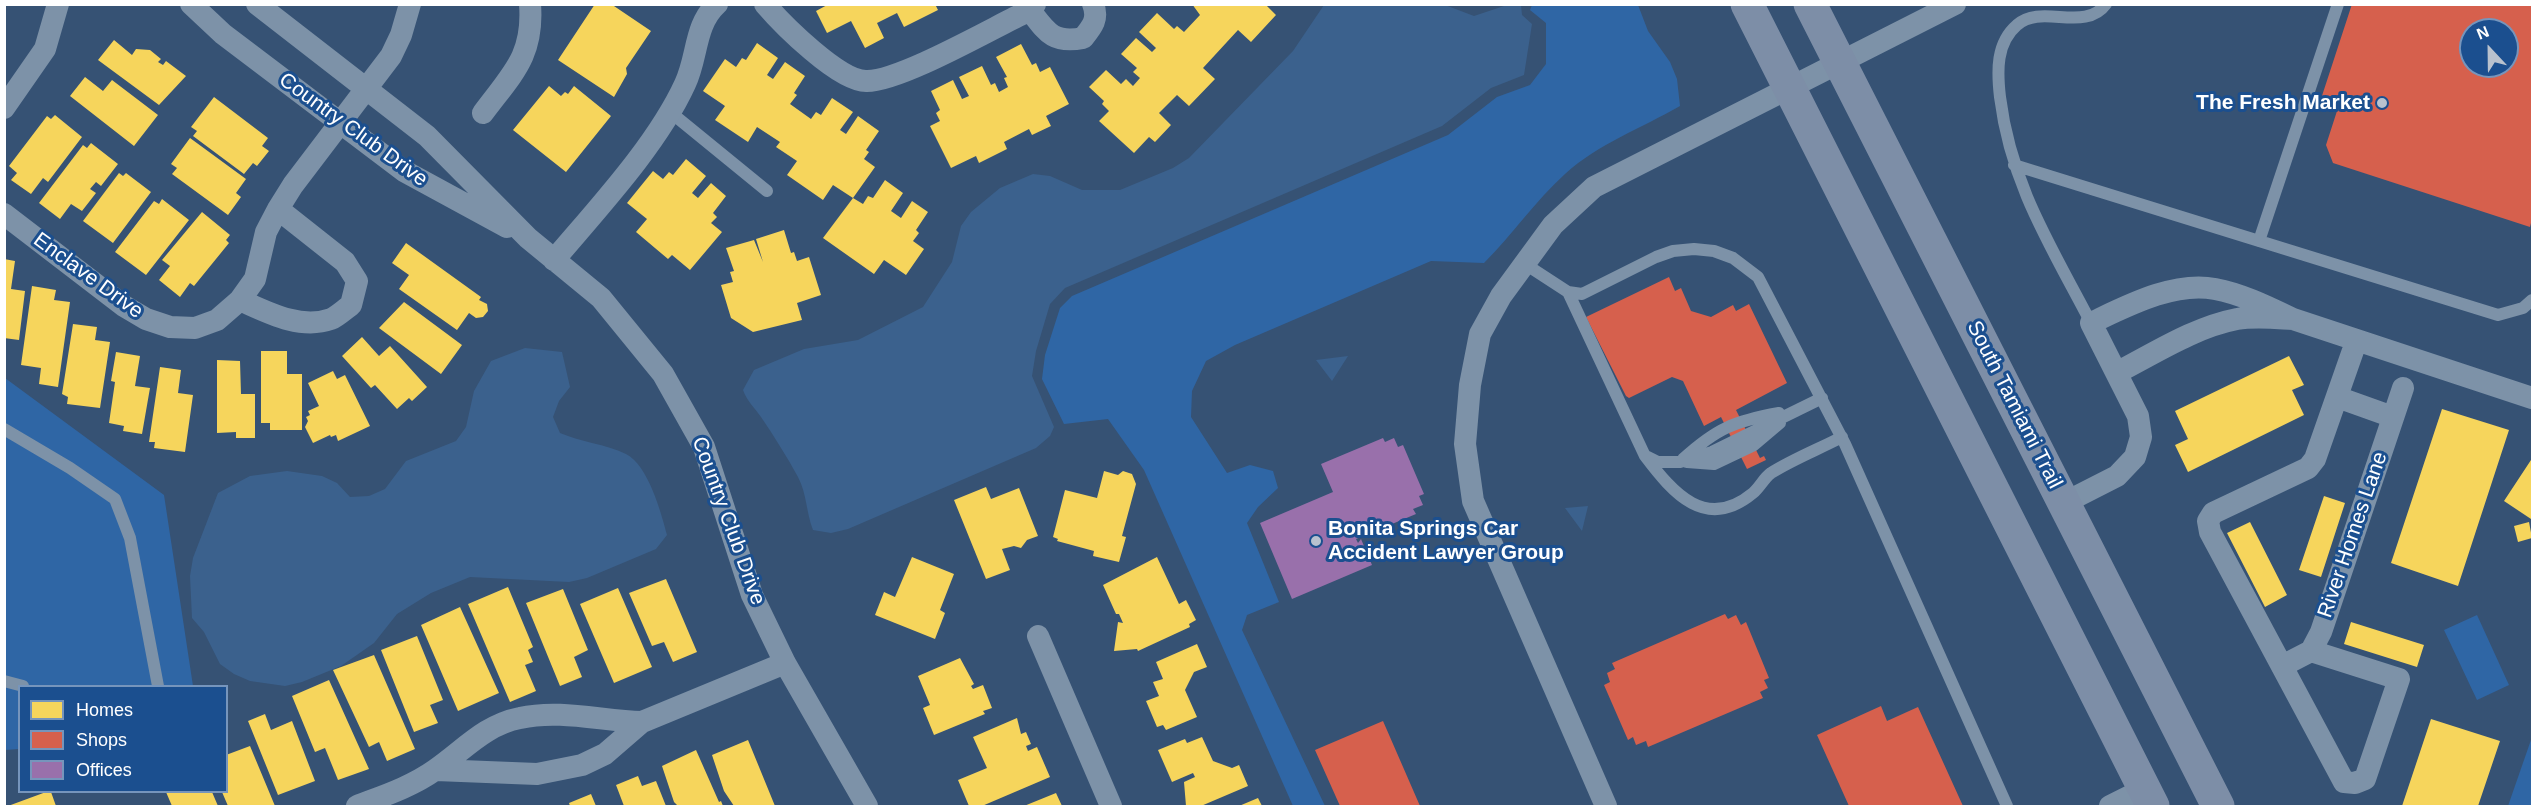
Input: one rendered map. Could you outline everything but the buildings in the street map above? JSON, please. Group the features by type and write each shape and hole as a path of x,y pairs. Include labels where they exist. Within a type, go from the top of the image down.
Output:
{"main road":[{"path":"1747,4 2149,798"},
{"name":"South Tamiami Trail","path":"1810,4 2218,807"}],"street":[{"path":"4,108 45,49 58,4"},
{"name":"Country Club Drive","path":"191,4 223,34 404,171 528,238"},
{"name":"Country Club Drive","path":"257,4 427,136 528,238 582,281 617,315 663,374 691,421 713,472 744,572 785,663 867,807"},
{"name":"Enclave Drive","path":"4,214 124,306 146,319 170,327 195,328 217,320 240,300 255,279 266,232 278,209 391,56 401,35 410,4"},
{"path":"483,113 527,50 532,27 530,4"},
{"path":"554,260 632,167 669,111 685,84 706,15 717,4"},
{"path":"765,4 775,17 842,73 865,82 889,78 1032,7 1046,31 1055,38 1071,40 1083,38 1094,23 1096,12 1093,4"},
{"path":"1606,807 1473,501 1465,444 1470,385 1480,334 1501,296 1553,225 1594,187 1840,64 1931,10 1955,4"},
{"path":"240,300 281,318 306,321 331,319 351,305 357,281 345,262 278,209"},
{"path":"2064,502 2117,476 2134,457 2142,437 2138,417 2118,372 2091,323 2133,303 2161,294 2212,288 2235,294 2293,319 2356,342 2532,398"},
{"path":"2118,372 2209,327 2237,319 2293,319"},
{"path":"2282,666 2311,651 2399,679 2365,779 2355,783 2344,782 2210,532 2208,521 2213,513 2308,468 2315,459 2356,342"},
{"name":"River Homes Lane","path":"2311,651 2321,632 2403,388"},
{"path":"2337,397 2393,417"},
{"path":"1038,636 1111,807"},
{"path":"436,770 537,774 560,771 605,754 642,722 785,663"},
{"path":"357,807 411,785 436,770 474,738 518,718 552,715 642,722"},
{"path":"2110,807 2149,798"}],"lane":[{"path":"2091,323 2026,199 2004,130 1998,76 2000,50 2009,31 2022,21 2034,16 2074,18 2102,10 2106,4"},
{"path":"2259,241 2338,4"},
{"path":"669,111 766,191"},
{"path":"2014,165 2498,315 2523,308 2532,300"},
{"path":"1525,264 1568,292 1582,294 1656,257 1673,251 1694,249 1714,251 1732,258 1748,267 1764,285 1842,437 2007,807"},
{"path":"1568,292 1645,456 1661,477 1696,507 1714,511 1734,505 1753,493 1769,474 1842,437"},
{"path":"1645,456 1658,462 1680,462 1712,452 1822,398"},
{"path":"4,429 70,468 115,499 130,538 158,685"}],"shaded area":[{"path":"1324,5 1445,5 1474,16 1507,5 1521,5 1522,15 1532,24 1524,75 1491,88 1442,126 1065,288 1050,304 1036,351 1032,376 1054,427 1050,436 1036,448 848,529 831,533 813,530 798,477 743,390 754,370 804,349 858,340 923,307 952,262 961,226 971,212 1000,188 1033,174 1050,176 1082,190 1120,190 1173,168 1189,158 1293,51"},
{"path":"1532,5 1638,5 1648,31 1670,62 1677,79 1680,106 1606,145 1578,163 1544,195 1484,263 1431,261 1235,345 1206,361 1192,391 1191,417 1227,473 1250,465 1273,471 1278,488 1258,507 1247,523 1279,602 1247,615 1242,630 1325,806 1293,806 1144,470 1108,419 1064,424 1042,379 1045,355 1060,308 1072,296 1448,135 1497,97 1530,85 1546,64 1546,23 1530,10"},
{"path":"525,348 562,352 570,387 559,401 553,417 560,433 626,454 641,468 652,490 667,535 656,549 587,578 569,582 470,577 431,593 397,614 374,643 341,666 302,682 285,686 250,681 220,664 204,632 192,618 190,576 193,558 218,493 250,476 287,471 322,476 337,483 350,497 369,496 385,489 406,461 456,441 466,427 474,391 491,361"},
{"path":"1348,356 1332,381 1316,360"},
{"path":"5,378 164,495 193,685 18,685 18,749 5,750"},
{"path":"1588,506 1582,531 1565,508"},
{"path":"2477,615 2509,685 2477,700 2444,630"},
{"path":"2532,737 2532,806 2508,806"}],"place":[{"name":"The Fresh Market","path":"2382,103"},
{"name":"Bonita Springs Car Accident Lawyer Group","path":"1316,541"}]}
